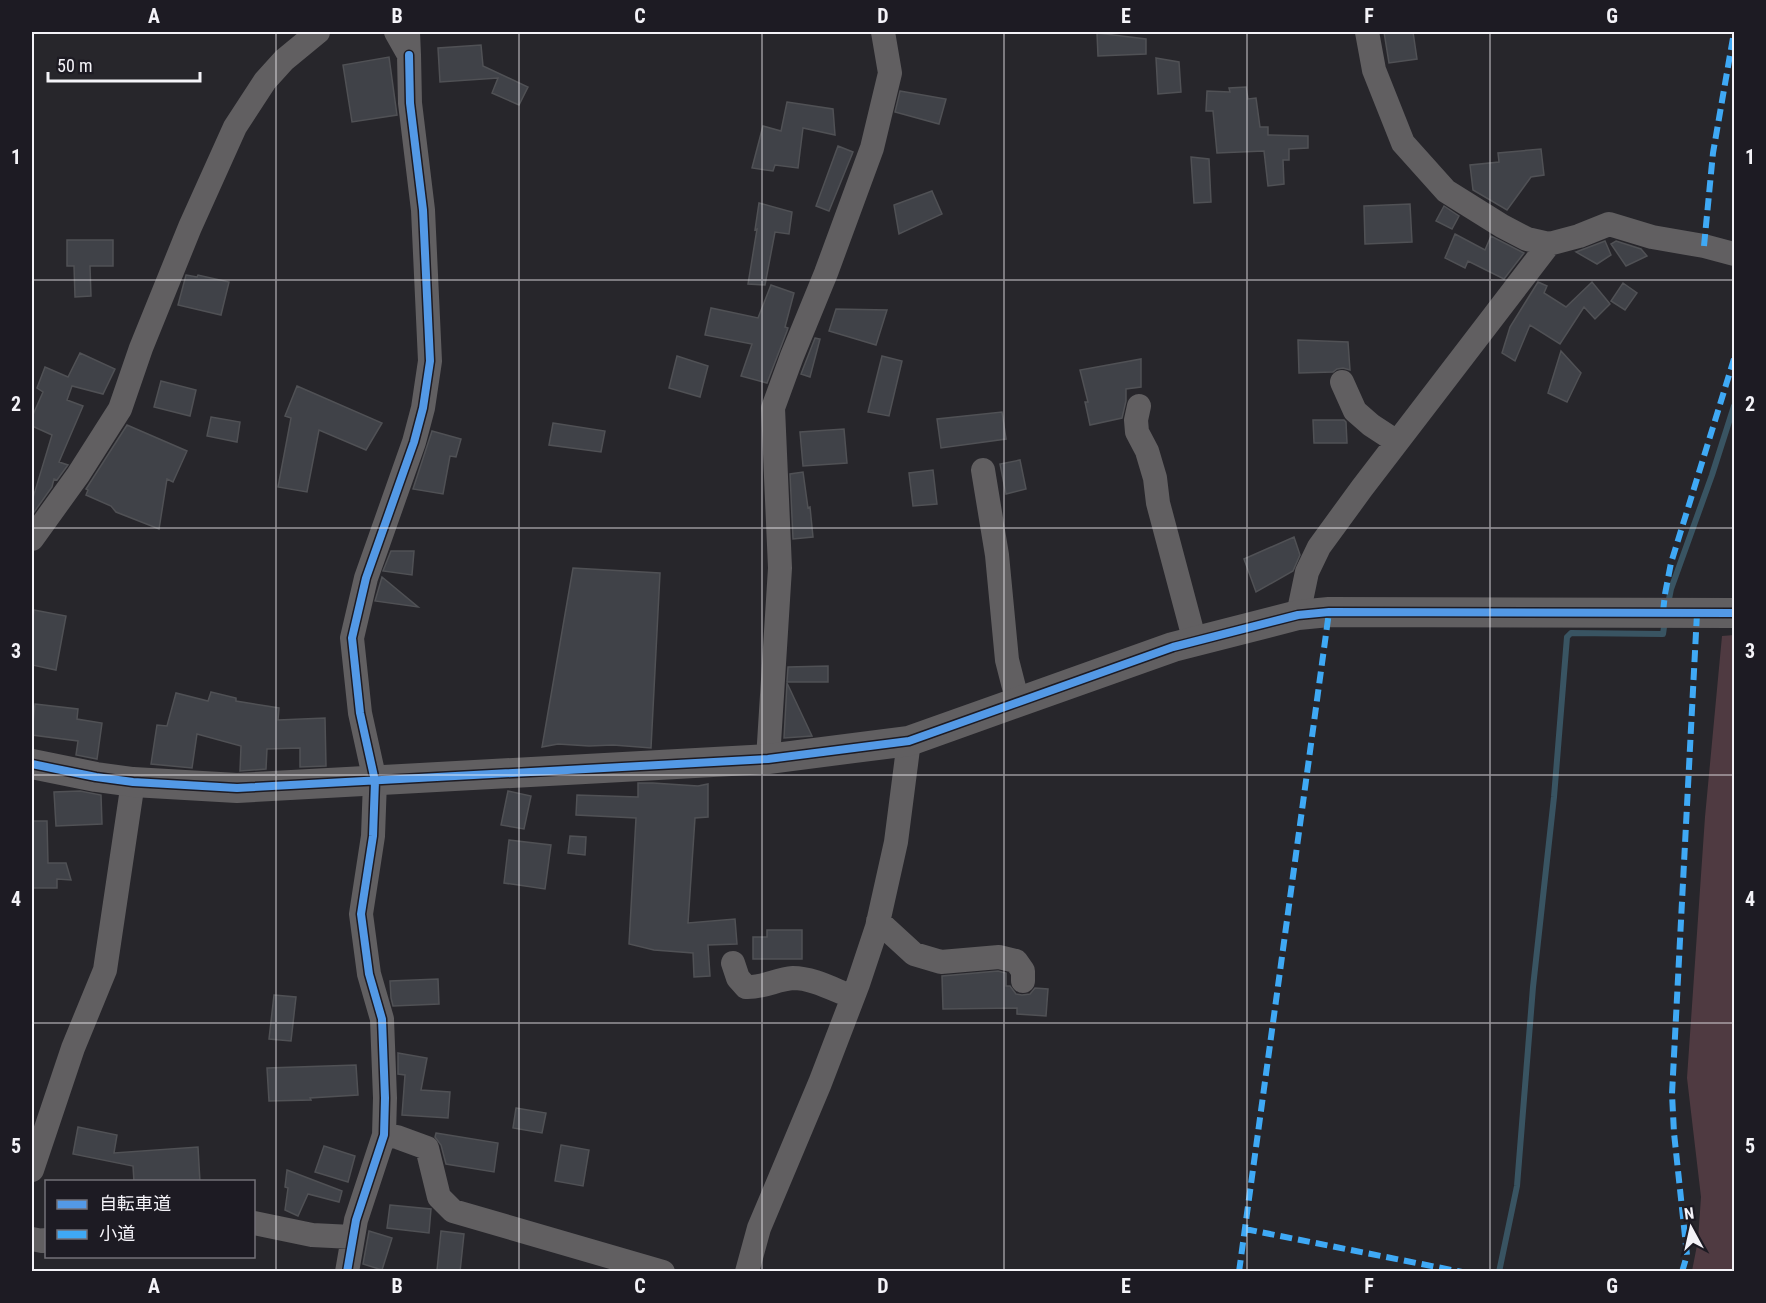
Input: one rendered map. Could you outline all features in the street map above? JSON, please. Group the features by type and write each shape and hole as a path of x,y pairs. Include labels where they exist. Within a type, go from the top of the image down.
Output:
{"street":[{"path":"32,539 78,475 120,409 141,348 190,227 235,127 265,81 284,60 318,32"},
{"path":"347,1272 356,1220 384,1135 385,1098 382,1019 369,974 361,914 373,836 375,781 360,713 352,638 366,578 414,442 423,408 430,361 423,210 410,103 408,43 396,32"},
{"path":"768,759 780,568 773,408 872,148 890,73 883,32"},
{"path":"1367,32 1374,70 1403,142 1446,191 1527,239 1549,244 1579,236 1609,224 1652,237 1734,254"},
{"path":"1298,615 1307,572 1319,547 1549,244"},
{"path":"1342,382 1355,411 1397,442"},
{"path":"1139,406 1136,420 1137,432 1147,451 1155,478 1158,503 1196,642"},
{"path":"983,470 997,555 1006,660 1018,703"},
{"path":"32,764 133,782 237,788 768,759 909,741 1173,647 1298,615 1329,612 1734,613"},
{"path":"747,1272 759,1228 820,1083 853,997 878,921 897,842 909,741"},
{"path":"32,1170 73,1048 105,970 133,782"},
{"path":"878,921 914,954 941,962 999,957 1016,961 1023,971 1023,981"},
{"path":"733,963 738,978 746,987 756,988 793,978 808,980 853,997"},
{"path":"384,1135 397,1137 427,1148 439,1197 453,1211 663,1272"},
{"path":"255,1223 312,1235 352,1237"}],"shaded area":[{"path":"1734,635 1734,1271 1692,1271 1698,1240 1701,1197 1687,1078 1705,817 1722,636"}],"building":[{"path":"1384,32 1413,32 1417,59 1389,63"},
{"path":"1097,33 1146,39 1146,54 1098,56"},
{"path":"481,45 483,66 528,87 519,105 492,93 498,78 440,82 438,48"},
{"path":"389,57 397,115 352,122 343,65"},
{"path":"1156,58 1179,62 1181,92 1158,94"},
{"path":"1246,87 1248,99 1256,98 1260,127 1268,127 1268,135 1308,136 1308,148 1289,149 1289,160 1283,160 1284,184 1268,186 1264,151 1217,153 1213,111 1206,111 1207,91 1230,92 1229,88"},
{"path":"900,91 946,99 939,124 895,112"},
{"path":"787,102 833,109 835,135 803,128 798,168 775,165 773,171 752,168 763,126 781,131"},
{"path":"838,146 853,152 829,211 816,206"},
{"path":"1541,149 1544,175 1531,177 1507,210 1473,190 1470,165 1499,162 1498,153"},
{"path":"1191,157 1209,159 1211,202 1194,203"},
{"path":"932,191 942,214 899,234 894,205"},
{"path":"759,203 792,212 789,234 775,232 765,285 748,284"},
{"path":"1410,204 1412,242 1365,244 1364,206"},
{"path":"1444,206 1459,216 1452,229 1436,221"},
{"path":"1455,234 1485,250 1491,236 1524,253 1504,279 1468,261 1465,268 1445,258"},
{"path":"67,240 113,240 113,266 90,266 91,296 75,297 74,266 67,266"},
{"path":"1605,241 1611,255 1597,264 1576,252"},
{"path":"1616,241 1641,249 1647,256 1626,266 1611,244"},
{"path":"186,275 197,277 198,275 229,282 221,315 178,305"},
{"path":"1538,282 1547,286 1544,293 1566,307 1592,282 1610,304 1595,319 1584,307 1560,344 1530,325 1515,361 1502,353 1510,327"},
{"path":"1623,283 1637,293 1625,310 1611,301"},
{"path":"771,285 794,293 785,327 788,328 767,383 741,376 752,344 705,335 711,308 758,318"},
{"path":"836,309 887,310 876,345 829,331"},
{"path":"815,338 820,339 810,377 801,374"},
{"path":"1298,340 1348,342 1350,370 1343,368 1333,372 1299,373"},
{"path":"1561,351 1581,373 1567,402 1548,393"},
{"path":"80,353 115,369 103,394 72,386 67,400 83,406 59,462 68,465 57,480 54,479 52,487 32,515 32,501 52,435 32,426 32,417 43,392 37,388 45,367 68,377"},
{"path":"677,356 708,366 700,397 669,388"},
{"path":"882,356 902,361 889,416 868,412"},
{"path":"1141,359 1141,387 1126,389 1122,418 1090,425 1085,402 1088,402 1080,370"},
{"path":"161,381 196,390 190,416 154,407"},
{"path":"297,386 382,423 366,450 319,430 307,492 278,487 291,418 285,416"},
{"path":"1002,412 1006,439 941,448 937,419"},
{"path":"211,417 240,422 237,442 207,436"},
{"path":"1313,420 1344,420 1347,443 1314,443"},
{"path":"553,423 605,431 601,452 549,445"},
{"path":"127,425 187,451 173,482 167,479 159,529 116,512 111,506 86,495 88,490 86,489"},
{"path":"844,429 847,463 803,466 800,432"},
{"path":"432,431 461,439 456,457 450,456 443,494 413,489"},
{"path":"1020,460 1026,489 1006,494 1000,464"},
{"path":"933,470 937,504 913,506 909,473"},
{"path":"803,472 813,537 793,539 790,474"},
{"path":"1294,537 1300,555 1293,571 1256,592 1244,559"},
{"path":"391,551 414,551 412,575 383,571"},
{"path":"573,568 660,573 651,748 558,744 542,747"},
{"path":"382,577 418,607 375,601"},
{"path":"34,610 66,616 56,670 32,665"},
{"path":"828,666 828,682 787,682 788,667"},
{"path":"787,683 812,736 784,738"},
{"path":"211,692 236,698 236,701 279,708 278,720 325,718 326,766 300,767 300,748 267,749 266,769 240,771 241,746 197,734 192,768 151,764 157,725 167,726 176,693 208,701"},
{"path":"35,704 78,709 77,719 102,723 97,759 76,755 78,741 32,735"},
{"path":"638,783 698,786 708,784 708,817 695,818 688,923 735,919 737,944 708,945 710,976 694,977 693,953 654,950 629,944 636,818 576,815 577,795 638,797"},
{"path":"80,791 101,795 102,824 56,826 54,792"},
{"path":"508,791 531,796 524,829 501,825"},
{"path":"32,821 47,821 48,863 66,863 71,880 57,879 57,888 32,888"},
{"path":"570,836 586,837 585,855 568,853"},
{"path":"509,840 551,845 545,889 504,883"},
{"path":"767,930 802,930 802,959 753,959 753,937 767,937"},
{"path":"998,971 1006,973 1006,986 1010,986 1016,994 1030,994 1035,988 1048,989 1046,1016 1017,1014 1017,1008 943,1009 942,976"},
{"path":"438,979 439,1004 393,1006 390,981"},
{"path":"274,995 296,997 291,1041 269,1039"},
{"path":"398,1053 427,1058 421,1090 450,1092 448,1118 402,1115 405,1075 398,1074"},
{"path":"356,1065 358,1095 310,1098 311,1100 269,1101 267,1068"},
{"path":"516,1108 546,1113 542,1133 513,1128"},
{"path":"78,1127 117,1135 114,1153 198,1147 200,1180 134,1180 133,1166 73,1154"},
{"path":"436,1133 498,1143 494,1172 446,1164 441,1145 435,1137"},
{"path":"561,1145 589,1150 583,1186 555,1181"},
{"path":"324,1146 355,1156 348,1182 315,1172"},
{"path":"287,1170 342,1191 339,1202 308,1194 298,1216 285,1210 288,1188 285,1187"},
{"path":"390,1205 431,1209 429,1233 387,1228"},
{"path":"369,1231 392,1238 382,1270 363,1264"},
{"path":"441,1231 464,1234 460,1272 437,1270"}],"waterway":[{"path":"1668,604 1671,589 1734,406"},
{"path":"1499,1272 1517,1186 1533,987 1554,797 1567,637 1571,633 1663,634 1665,620"}],"marked path":[{"path":"1704,246 1713,153 1734,32"},
{"path":"1663,612 1671,563 1734,359"},
{"path":"1239,1272 1329,612"},
{"path":"1682,1272 1687,1255 1672,1094 1697,613"},
{"path":"1245,1229 1462,1272"}],"cycle path":[{"path":"347,1272 356,1220 384,1135 385,1098 382,1019 369,974 361,914 373,836 375,781 360,713 352,638 366,578 414,442 423,408 430,361 423,210 410,103 409,55"},
{"path":"32,764 133,782 237,788 768,759 909,741 1173,647 1298,615 1329,612 1734,613"}]}
